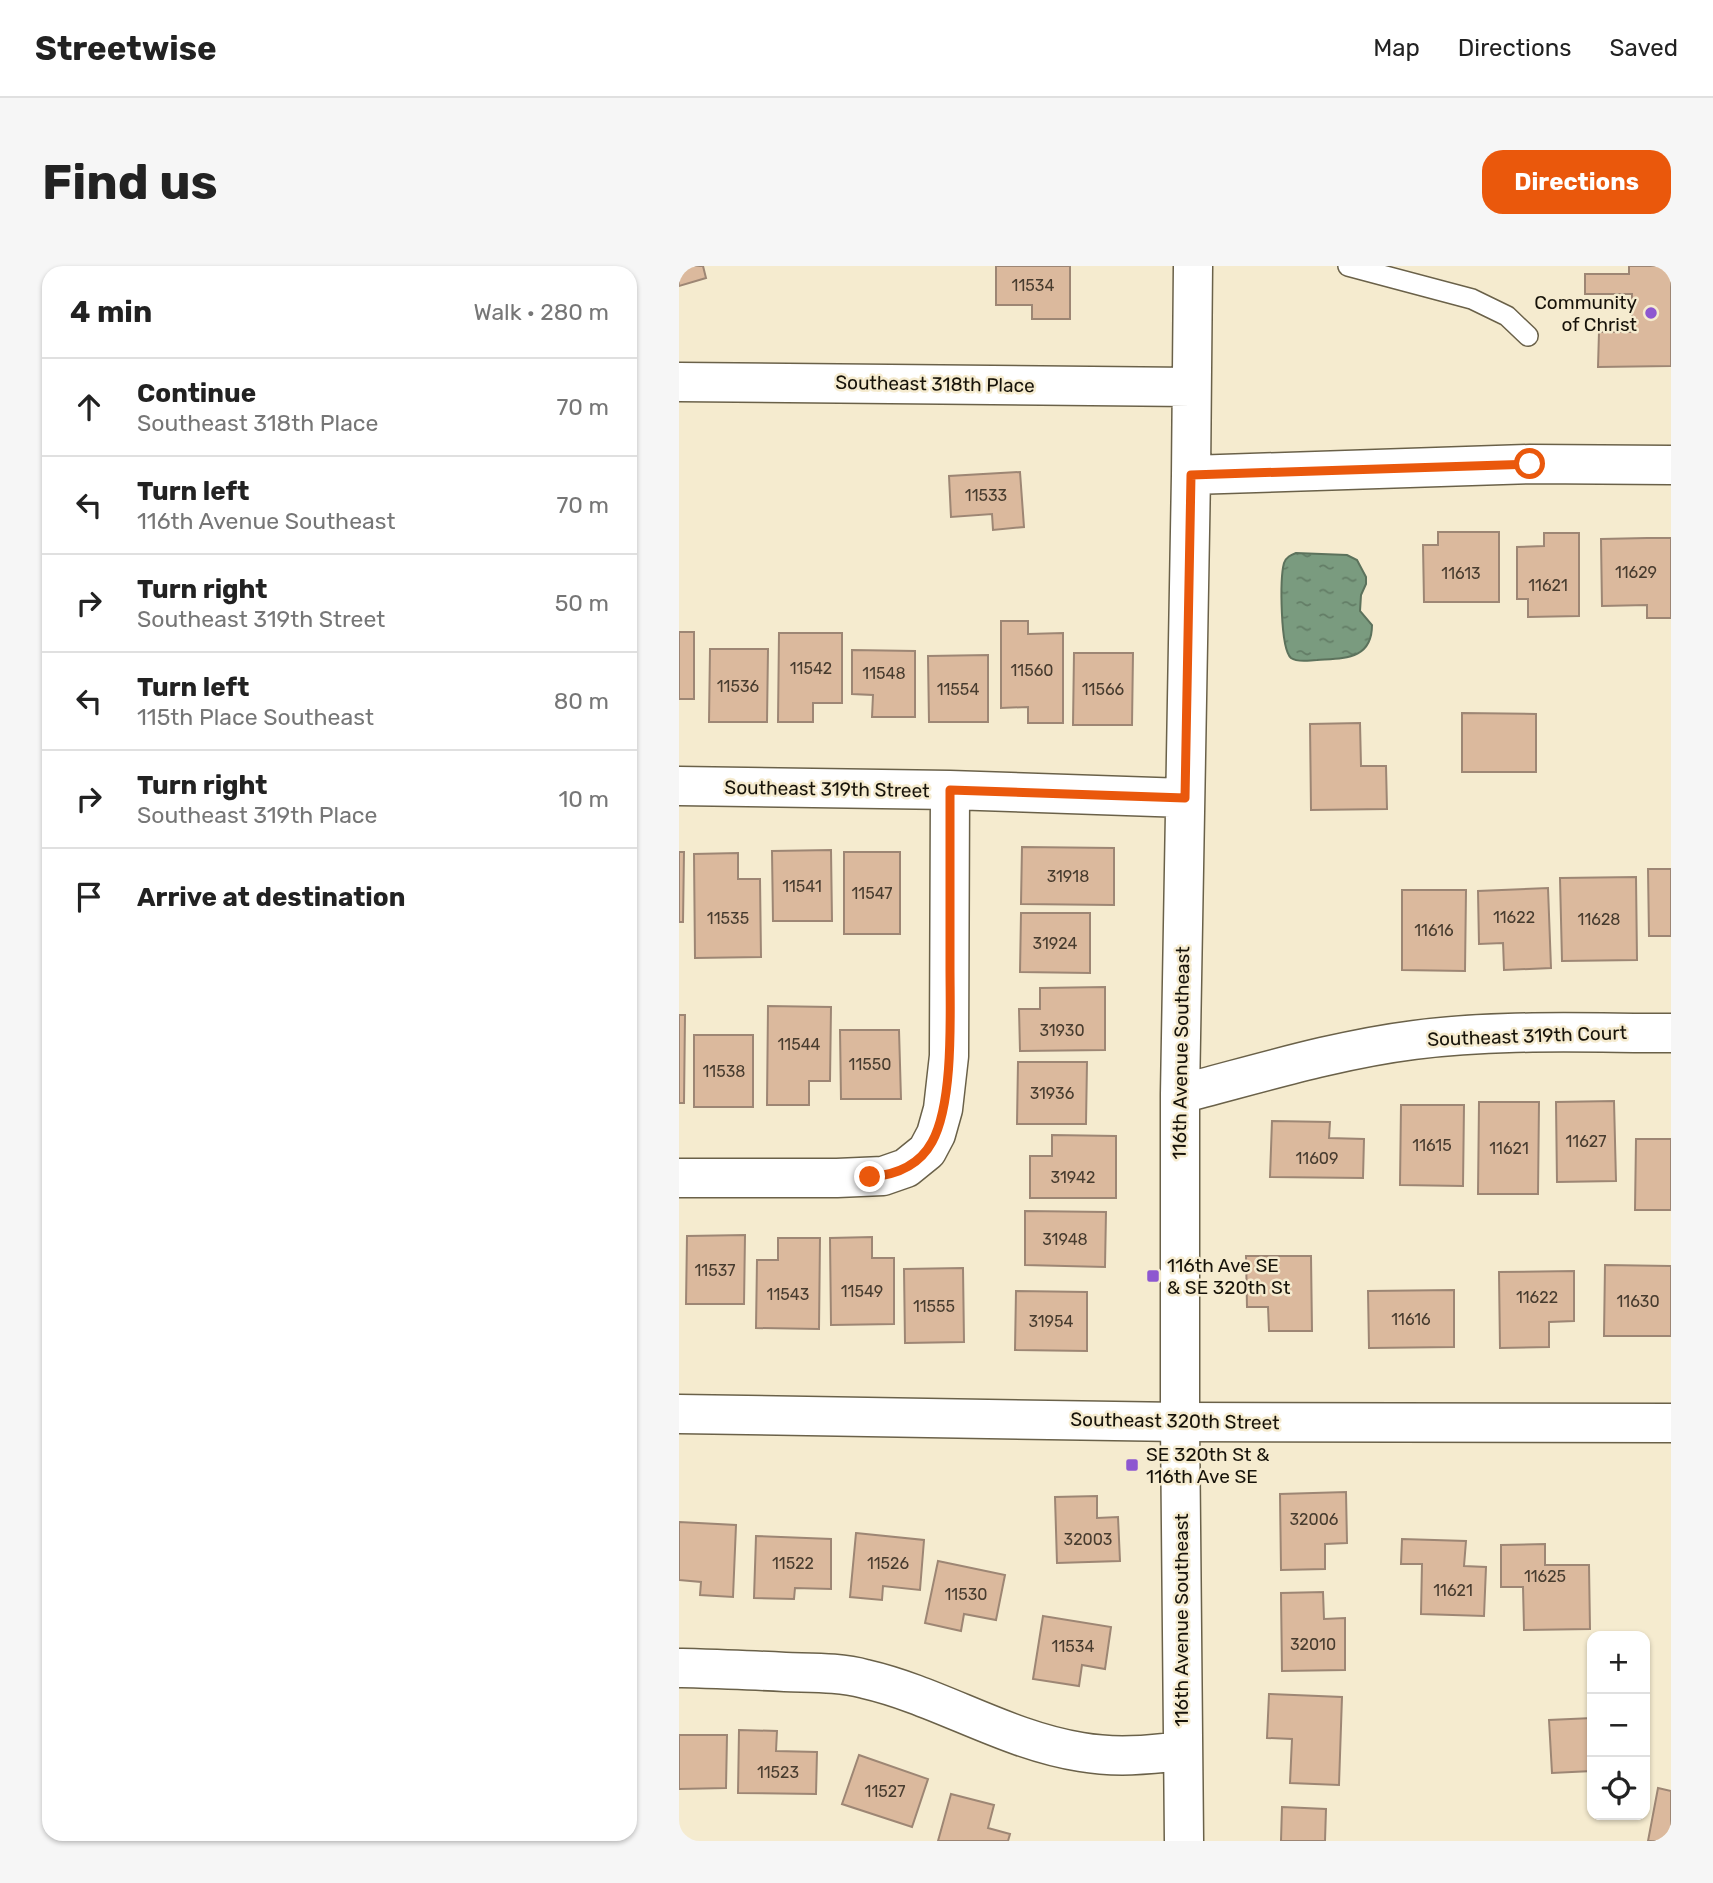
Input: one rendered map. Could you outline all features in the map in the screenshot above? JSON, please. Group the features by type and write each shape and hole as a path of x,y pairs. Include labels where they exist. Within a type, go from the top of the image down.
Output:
{"street":[{"name":"116th Avenue Southeast","path":"1184,1841 1180,1094 1193,266"},
{"name":"Southeast 318th Place","path":"679,382 1191,387"},
{"path":"1191,475 1530,464 1671,465"},
{"name":"Southeast 319th Street","path":"679,786 950,790 1185,798"},
{"path":"679,1178 883,1176 906,1168 927,1151 936,1134 943,1109 949,1056 950,790"},
{"name":"Southeast 319th Court","path":"1180,1094 1357,1049 1417,1040 1493,1034 1671,1033"},
{"name":"Southeast 320th Street","path":"679,1414 1180,1422 1671,1423"},
{"path":"679,1668 827,1673 862,1678 893,1686 1052,1746 1113,1755 1182,1751"}],"lane":[{"path":"1348,266 1472,299 1507,316 1528,336"}],"water":[{"path":"1296,553 1347,555 1357,560 1366,577 1360,611 1372,625 1371,636 1362,651 1337,659 1300,661 1291,658 1287,652 1283,628 1282,583 1285,561"}],"building":[{"path":"679,266 703,266 706,278 679,286"},
{"path":"996,266 1070,266 1070,319 1032,319 1032,305 996,305"},
{"name":"Community of Christ","path":"1629,266 1671,266 1671,366 1598,367 1599,332 1632,332 1632,294 1585,294 1585,274 1629,274"},
{"path":"1020,472 1024,527 993,530 992,514 951,517 949,476"},
{"path":"1438,532 1499,532 1499,602 1424,602 1423,545 1438,545"},
{"path":"1544,533 1579,533 1579,616 1528,617 1528,599 1517,599 1517,547 1544,546"},
{"path":"1671,538 1671,618 1647,618 1647,605 1602,606 1601,539"},
{"path":"1001,621 1028,621 1028,634 1063,633 1063,723 1028,723 1028,707 1001,708"},
{"path":"679,632 694,632 694,699 679,699"},
{"path":"779,633 842,633 842,703 813,703 813,722 778,722"},
{"path":"710,649 768,649 767,722 709,722"},
{"path":"852,650 915,651 915,717 872,717 873,695 852,694"},
{"path":"1074,653 1133,653 1132,725 1073,725"},
{"path":"988,655 988,722 929,722 928,656"},
{"path":"1462,713 1536,714 1536,772 1462,772"},
{"path":"1360,723 1361,766 1386,766 1387,809 1311,810 1310,724"},
{"path":"1022,847 1114,848 1114,905 1021,904"},
{"path":"831,850 832,921 773,921 772,851"},
{"path":"679,852 684,852 683,922 679,922"},
{"path":"844,852 900,852 900,934 844,934"},
{"path":"738,853 738,879 760,879 761,957 695,958 694,854"},
{"path":"1648,869 1671,869 1671,936 1649,936"},
{"path":"1636,877 1637,960 1562,961 1560,878"},
{"path":"1548,888 1551,968 1504,970 1503,943 1479,944 1478,891"},
{"path":"1402,890 1466,890 1465,971 1402,970"},
{"path":"1021,913 1090,913 1090,973 1020,972"},
{"path":"1105,987 1105,1050 1020,1051 1019,1009 1040,1009 1040,988"},
{"path":"768,1006 831,1007 830,1081 809,1081 809,1105 767,1105"},
{"path":"679,1015 685,1015 684,1103 679,1103"},
{"path":"840,1030 899,1030 901,1099 841,1099"},
{"path":"694,1035 753,1035 753,1107 694,1107"},
{"path":"1018,1062 1087,1062 1086,1124 1017,1124"},
{"path":"1614,1101 1616,1181 1557,1182 1556,1102"},
{"path":"1479,1102 1539,1102 1538,1194 1478,1194"},
{"path":"1401,1105 1464,1105 1463,1186 1400,1185"},
{"path":"1272,1121 1330,1122 1329,1138 1364,1139 1363,1178 1270,1177"},
{"path":"1052,1135 1116,1136 1116,1198 1030,1198 1030,1156 1052,1156"},
{"path":"1636,1139 1671,1139 1671,1210 1635,1210"},
{"path":"1025,1211 1106,1212 1105,1267 1025,1265"},
{"path":"745,1235 744,1304 686,1304 687,1236"},
{"path":"872,1237 872,1258 894,1258 894,1324 831,1325 830,1238"},
{"path":"778,1238 820,1238 819,1329 756,1328 757,1260 778,1260"},
{"path":"1246,1256 1311,1256 1312,1331 1269,1331 1268,1307 1247,1307"},
{"path":"1605,1265 1671,1266 1671,1336 1604,1336"},
{"path":"963,1268 964,1342 905,1343 904,1269"},
{"path":"1574,1271 1574,1321 1549,1322 1549,1347 1500,1348 1499,1272"},
{"path":"1454,1290 1454,1347 1369,1348 1368,1291"},
{"path":"1016,1291 1087,1292 1087,1351 1015,1350"},
{"path":"1346,1492 1347,1543 1325,1544 1325,1569 1281,1570 1280,1494"},
{"path":"1097,1496 1097,1518 1118,1517 1120,1561 1057,1563 1055,1497"},
{"path":"679,1522 736,1525 733,1597 700,1595 701,1582 679,1580"},
{"path":"856,1533 924,1540 920,1590 883,1586 882,1600 850,1597"},
{"path":"756,1536 831,1539 831,1589 795,1588 794,1599 754,1598"},
{"path":"1402,1539 1466,1541 1464,1566 1486,1567 1484,1616 1421,1614 1422,1564 1401,1564"},
{"path":"1545,1544 1545,1565 1589,1565 1590,1629 1524,1630 1523,1587 1501,1587 1501,1545"},
{"path":"938,1561 1005,1575 996,1620 964,1614 961,1631 925,1623"},
{"path":"1323,1592 1324,1619 1345,1618 1345,1670 1282,1671 1281,1593"},
{"path":"1043,1616 1111,1627 1105,1669 1082,1665 1079,1686 1033,1679"},
{"path":"1269,1694 1342,1697 1339,1785 1290,1783 1292,1739 1267,1738"},
{"path":"1587,1718 1587,1771 1552,1773 1549,1720"},
{"path":"739,1730 777,1731 776,1751 817,1752 816,1794 738,1793"},
{"path":"679,1735 727,1735 726,1788 679,1789"},
{"path":"859,1755 928,1779 912,1827 842,1804"},
{"path":"1658,1788 1671,1791 1671,1841 1648,1841"},
{"path":"951,1794 994,1805 988,1828 1010,1834 1008,1841 938,1841"},
{"path":"1282,1807 1326,1809 1325,1841 1281,1841"}],"place":[{"name":"Community of Christ","path":"1651,313"},
{"name":"116th Ave SE & SE 320th St","path":"1153,1276"},
{"name":"SE 320th St & 116th Ave SE","path":"1132,1465"}],"route":[{"path":"870,1177 891,1174 921,1158 932,1143 943,1109 950,1030 950,790 1185,798 1191,475 1530,464"}]}
